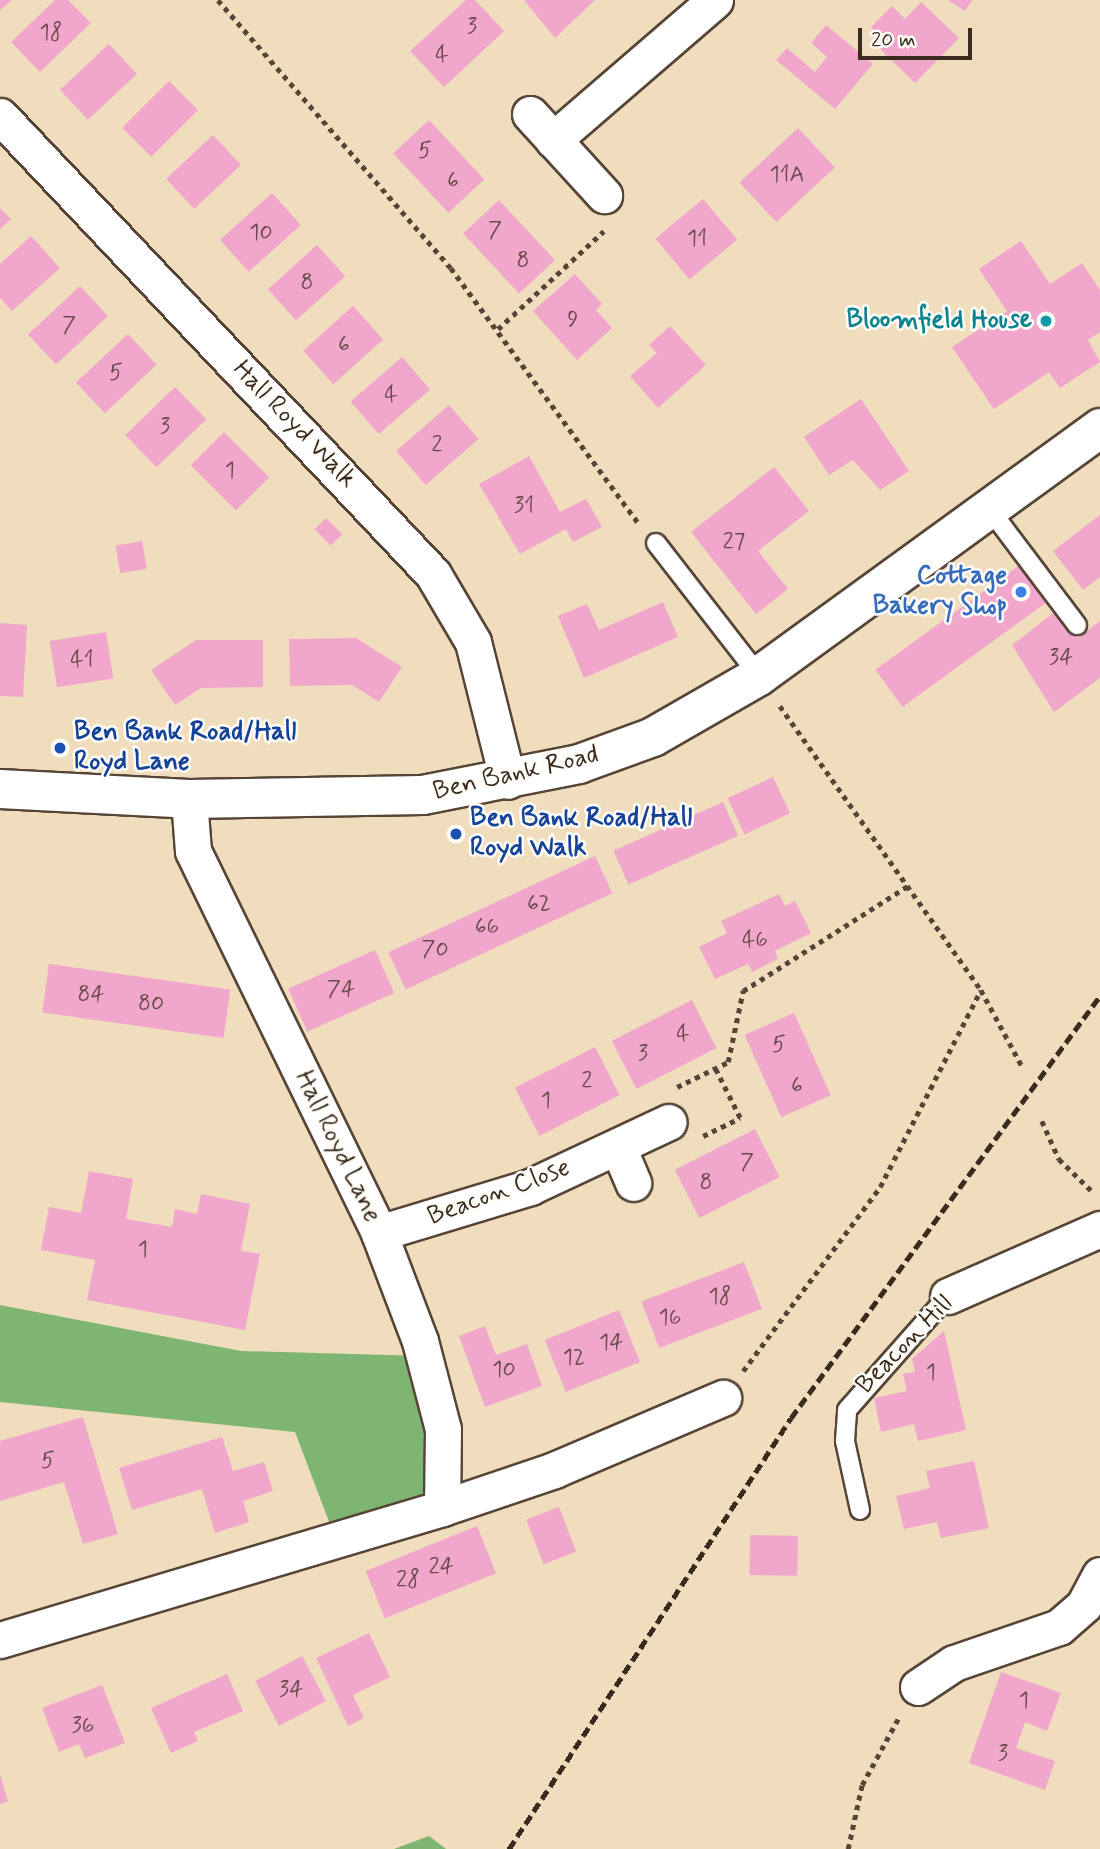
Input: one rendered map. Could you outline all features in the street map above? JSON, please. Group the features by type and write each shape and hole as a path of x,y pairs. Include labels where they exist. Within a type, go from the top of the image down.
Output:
{"main road":[{"name":"Ben Bank Road","path":"0,789 189,799 423,795 508,781 579,764 653,737 759,676 991,511 1100,428"}],"street":[{"path":"553,140 715,0"},
{"path":"530,114 604,195"},
{"name":"Hall Royd Walk","path":"0,116 433,574 473,642 508,781"},
{"name":"Hall Royd Lane","path":"189,799 193,851 379,1233 420,1341 443,1429 442,1508"},
{"name":"Beacon Close","path":"379,1233 530,1187 668,1122"},
{"path":"618,1147 633,1183"},
{"name":"Beacon Hill","path":"948,1296 1100,1228"},
{"path":"0,1640 442,1508 554,1470 723,1398"},
{"path":"918,1687 954,1663 1059,1627 1084,1605 1100,1575"}],"lane":[{"path":"991,511 1077,625"},
{"path":"656,543 759,676"},
{"name":"Beacon Hill","path":"860,1510 845,1441 847,1410 948,1296"}],"path":[{"path":"218,0 498,329 604,481 656,543"},
{"path":"498,329 604,231"},
{"path":"759,676 981,990 1023,1068"},
{"path":"715,1068 728,1062 743,991 908,886"},
{"path":"723,1398 880,1187 981,990"},
{"path":"1041,1121 1059,1159 1100,1199"},
{"path":"848,1849 862,1785 918,1687"}],"green space":[{"path":"0,1305 241,1351 424,1356 442,1508 336,1540 295,1432 0,1402"},
{"path":"429,1836 446,1849 394,1849"}],"building":[{"path":"0,0 12,0 0,10"},
{"path":"55,0 68,0 91,23 40,72 11,42"},
{"path":"466,0 475,0 504,31 444,87 410,51"},
{"path":"524,0 595,0 555,38"},
{"path":"948,0 972,0 965,11"},
{"path":"921,2 959,38 915,83 877,46 884,40 871,27 892,6 905,19"},
{"path":"826,25 873,64 835,109 776,60 787,48 815,72 827,57 811,43"},
{"path":"109,44 137,74 88,120 60,90"},
{"path":"169,81 198,110 151,157 122,128"},
{"path":"429,120 484,179 448,213 393,153"},
{"path":"798,128 835,167 776,222 739,183"},
{"path":"213,135 241,165 194,209 166,179"},
{"path":"272,193 301,225 249,272 220,240"},
{"path":"703,199 737,240 690,279 656,239"},
{"path":"499,200 555,260 519,293 463,233"},
{"path":"0,208 11,219 0,229"},
{"path":"31,236 60,268 12,311 0,298 0,264"},
{"name":"Bloomfield House","path":"1021,241 1050,284 1082,263 1100,290 1100,332 1088,340 1100,362 1060,388 1049,372 994,409 952,347 1007,311 979,269"},
{"path":"317,245 345,276 296,320 268,289"},
{"path":"575,274 602,304 596,310 612,328 577,360 533,311"},
{"path":"80,286 108,316 56,364 28,334"},
{"path":"353,306 383,339 333,384 303,351"},
{"path":"670,326 706,365 658,408 630,376 657,353 649,345"},
{"path":"128,334 157,365 105,413 76,382"},
{"path":"402,357 430,389 379,434 351,402"},
{"path":"175,387 206,419 157,467 125,435"},
{"path":"861,399 909,471 880,490 853,460 829,475 804,437"},
{"path":"449,405 479,439 426,485 396,451"},
{"path":"224,432 269,477 236,510 191,465"},
{"path":"529,456 560,512 586,499 602,527 573,542 566,529 520,554 479,484"},
{"path":"774,467 809,511 758,551 788,589 756,614 691,532"},
{"path":"1100,515 1100,577 1083,590 1053,551"},
{"path":"326,518 342,534 331,546 315,529"},
{"path":"142,541 147,569 120,573 115,546"},
{"path":"1021,564 1048,601 902,707 875,670"},
{"path":"663,602 678,637 584,678 558,616 587,604 599,630"},
{"path":"1056,611 1077,638 1100,621 1100,678 1054,712 1012,645"},
{"path":"0,623 27,625 23,697 0,696"},
{"path":"106,632 113,678 57,687 50,641"},
{"path":"356,638 402,667 379,702 352,685 290,686 289,639"},
{"path":"196,640 263,640 263,687 201,688 175,705 151,670"},
{"path":"773,777 790,813 745,834 728,798"},
{"path":"723,802 738,836 628,885 613,851"},
{"path":"595,856 612,893 406,990 388,952"},
{"path":"779,894 785,906 795,901 811,933 775,951 778,959 752,972 748,964 715,979 699,947 727,933 721,921"},
{"path":"375,950 394,993 307,1032 288,989"},
{"path":"49,964 230,989 223,1038 42,1013"},
{"path":"692,1000 717,1048 636,1089 612,1041"},
{"path":"794,1013 831,1095 781,1117 745,1035"},
{"path":"595,1047 620,1095 539,1136 515,1088"},
{"path":"755,1129 780,1177 699,1218 675,1170"},
{"path":"89,1171 133,1179 126,1219 172,1227 175,1209 197,1214 201,1194 250,1204 241,1251 260,1254 245,1330 87,1300 95,1260 41,1250 49,1207 81,1213"},
{"path":"744,1262 762,1309 659,1348 641,1301"},
{"path":"619,1310 640,1362 566,1392 545,1340"},
{"path":"485,1326 496,1355 527,1344 542,1386 485,1407 459,1336"},
{"path":"944,1331 966,1430 918,1441 914,1424 881,1432 874,1398 907,1391 903,1374 915,1372 912,1359"},
{"path":"83,1417 118,1534 83,1544 64,1482 0,1501 0,1441"},
{"path":"222,1437 233,1471 264,1462 273,1491 243,1501 249,1522 215,1533 202,1489 132,1510 119,1468"},
{"path":"974,1461 989,1528 941,1538 937,1522 904,1529 896,1496 930,1488 926,1471"},
{"path":"559,1507 576,1552 544,1564 526,1520"},
{"path":"477,1526 496,1573 385,1618 366,1571"},
{"path":"750,1535 798,1536 797,1576 749,1575"},
{"path":"369,1633 390,1677 353,1695 364,1718 348,1726 316,1658"},
{"path":"302,1656 326,1701 279,1726 255,1681"},
{"path":"1001,1672 1061,1693 1047,1731 1025,1722 1016,1748 1055,1761 1045,1790 969,1763"},
{"path":"227,1674 243,1711 194,1732 198,1741 171,1753 151,1708"},
{"path":"102,1685 125,1743 85,1758 79,1744 59,1752 42,1708"},
{"path":"0,1775 8,1801 0,1804"}],"railway":[{"path":"509,1849 791,1418 1100,996"}],"place":[{"name":"Bloomfield House","path":"1046,321"},
{"name":"Cottage Bakery Shop","path":"1021,592"},
{"name":"Ben Bank Road/Hall Royd Lane","path":"60,748"},
{"name":"Ben Bank Road/Hall Royd Walk","path":"456,834"}]}
